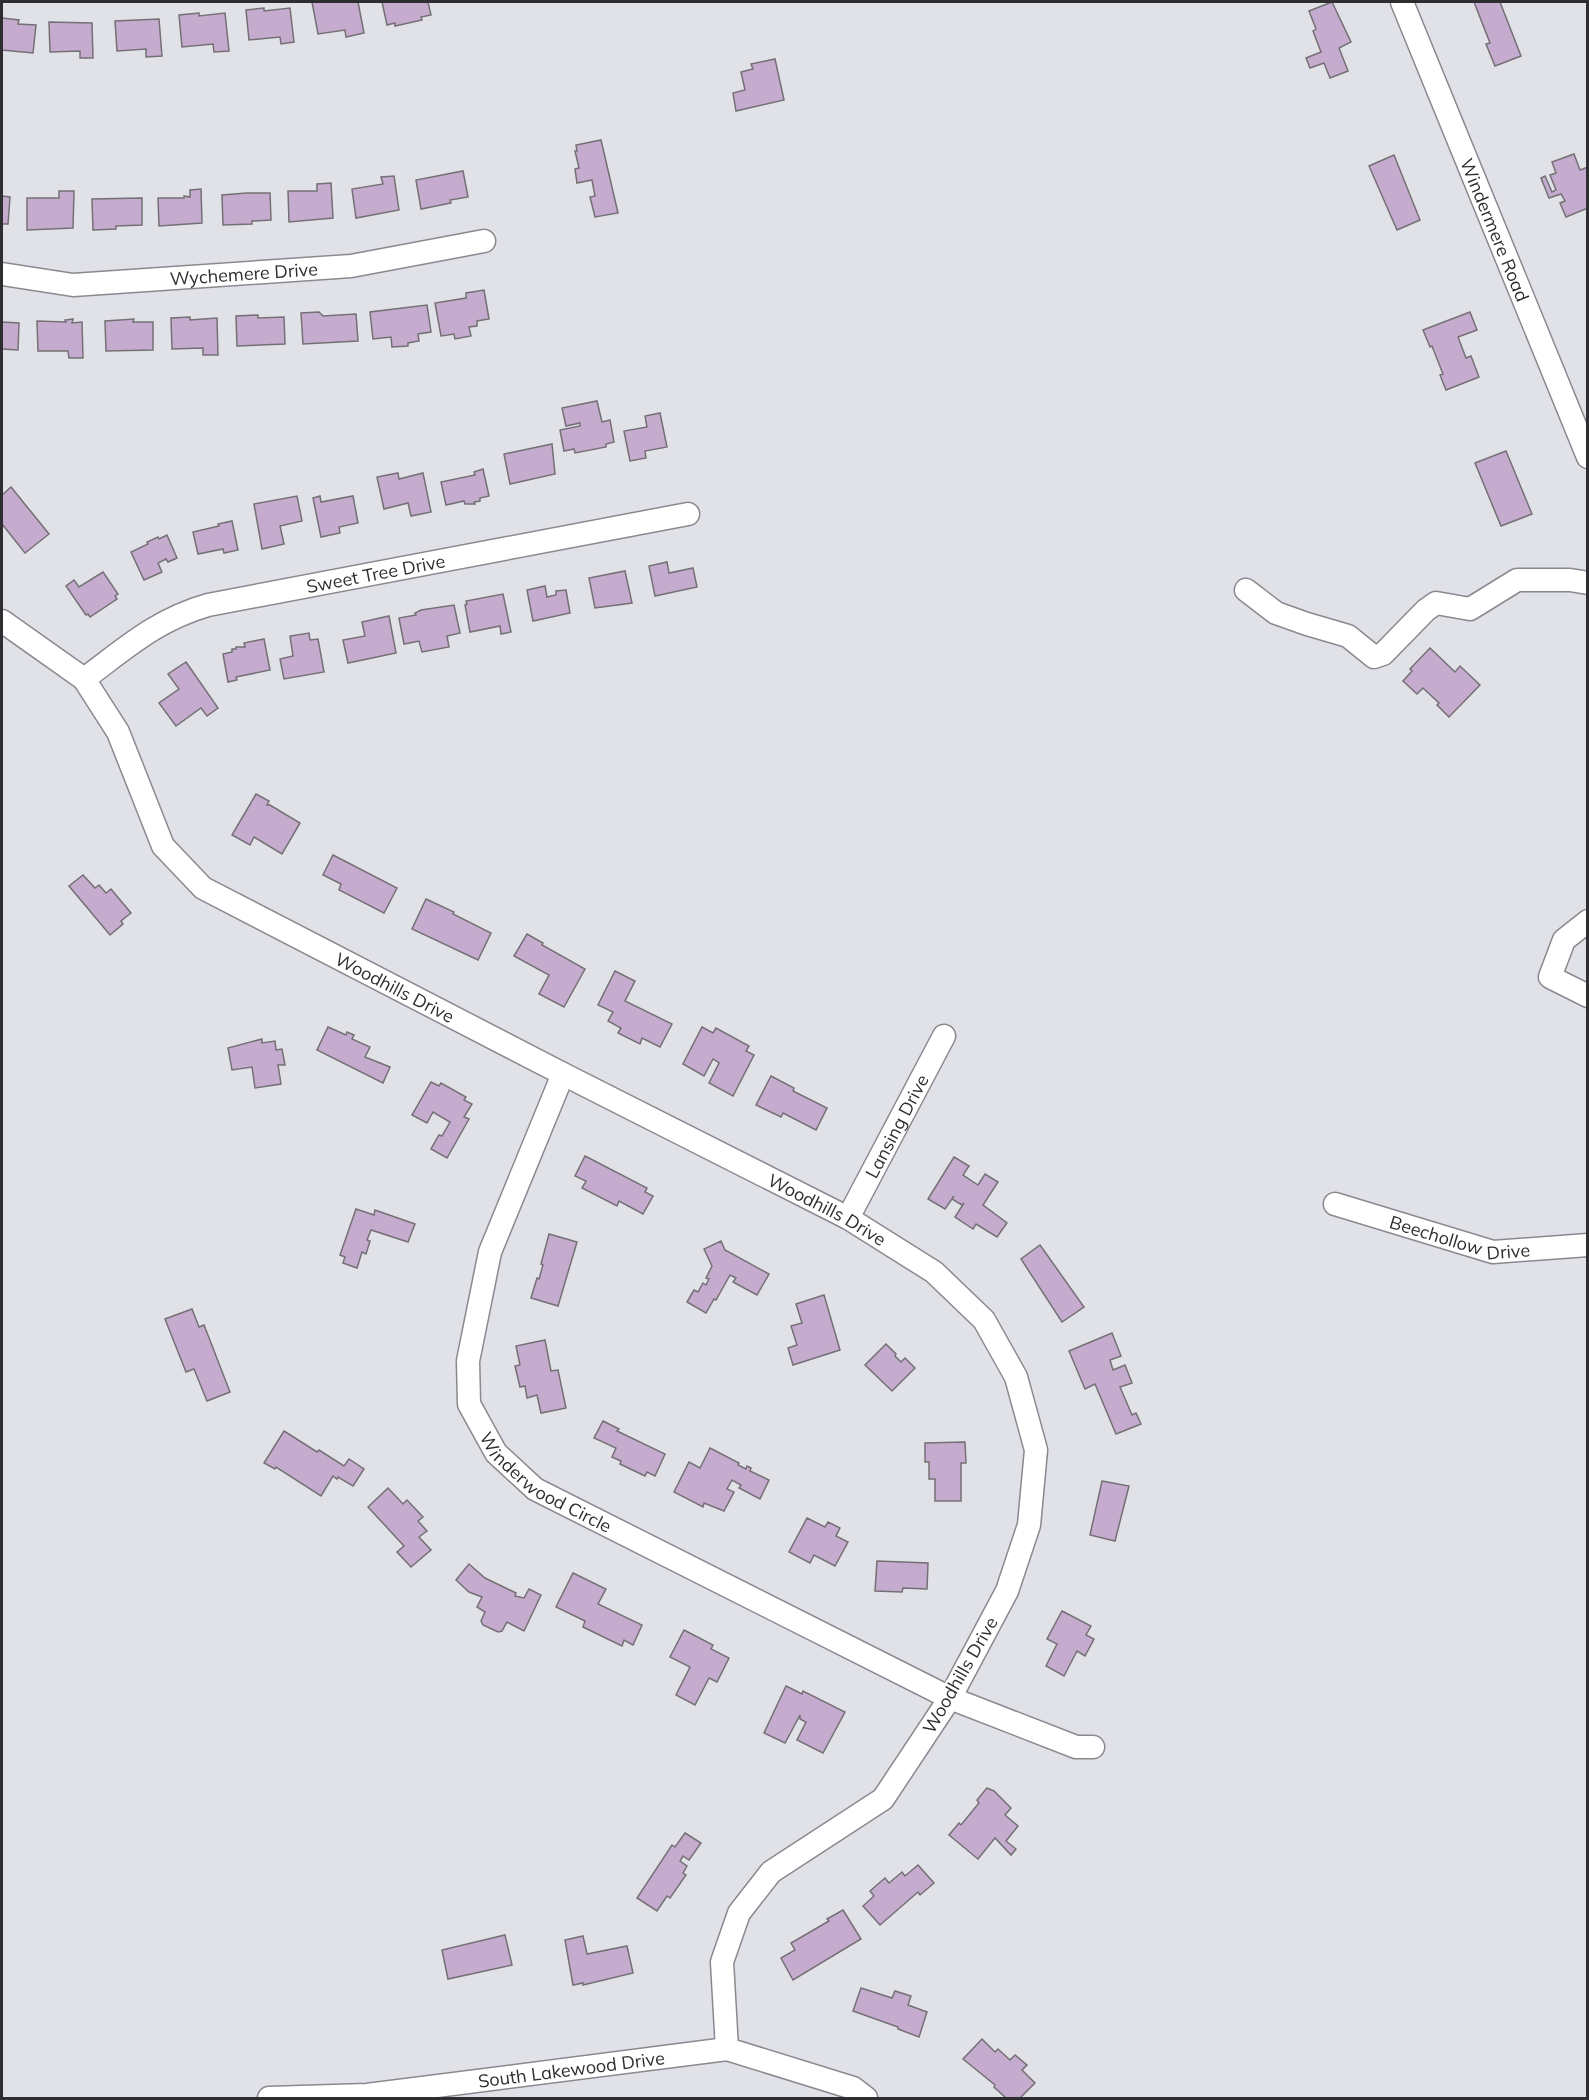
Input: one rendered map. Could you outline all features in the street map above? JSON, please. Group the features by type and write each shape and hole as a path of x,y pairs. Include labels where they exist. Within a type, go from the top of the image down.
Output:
{"street":[{"name":"Windermere Road","path":"1402,2 1587,458"},
{"name":"Wychemere Drive","path":"2,274 73,285 107,283 351,266 484,241"},
{"name":"Sweet Tree Drive","path":"84,679 165,621 186,611 688,514"},
{"path":"1245,590 1276,613 1348,636 1374,657 1383,654 1426,610 1436,603 1470,609 1517,580 1570,580 1587,583"},
{"name":"Woodhills Drive","path":"2,621 84,679 118,732 163,846 203,888 848,1218 934,1272 984,1320 1016,1377 1036,1450 1029,1525 1007,1591 950,1698 883,1799 771,1872 739,1913 722,1962 727,2049"},
{"path":"1587,921 1564,940 1550,977 1587,996"},
{"name":"Lansing Drive","path":"848,1218 944,1036"},
{"name":"Winderwood Circle","path":"563,1074 490,1252 468,1361 470,1404 496,1452 535,1489 950,1698 1076,1747 1093,1747"},
{"name":"Beechollow Drive","path":"1335,1204 1493,1252 1587,1245"},
{"name":"South Lakewood Drive","path":"268,2098 367,2095 727,2049 853,2088 866,2098"}],"building":[{"path":"312,2 358,2 364,33 346,37 345,30 318,34"},
{"path":"382,2 428,2 431,15 421,17 422,20 395,26 395,23 387,25"},
{"path":"1332,2 1351,42 1339,48 1348,71 1330,78 1324,63 1310,68 1306,58 1321,52 1309,11"},
{"path":"1474,2 1500,2 1521,56 1495,66 1486,44 1490,43"},
{"path":"264,8 264,11 290,8 294,42 281,44 280,37 249,40 246,10"},
{"path":"199,13 199,16 225,13 229,51 214,52 213,44 182,47 179,15"},
{"path":"2,18 19,20 18,24 36,25 33,53 2,50"},
{"path":"159,19 162,56 146,57 146,49 117,51 115,21"},
{"path":"49,22 92,23 93,58 80,58 80,51 50,52"},
{"path":"775,59 784,100 736,111 733,93 745,90 741,72 753,69 751,64"},
{"path":"601,140 618,213 595,217 590,197 595,196 592,180 577,183 575,169 579,168 575,151 577,151 576,145"},
{"path":"1574,154 1580,170 1588,167 1588,208 1566,217 1560,203 1565,201 1561,194 1549,198 1541,178 1545,176 1552,192 1556,190 1550,175 1556,173 1552,162"},
{"path":"1394,155 1420,220 1397,230 1369,166"},
{"path":"463,171 468,197 421,209 416,180"},
{"path":"394,176 399,210 356,218 352,189 383,184 381,177"},
{"path":"331,183 333,218 289,222 288,191 317,191 317,184"},
{"path":"201,189 202,223 159,226 158,198 190,197 190,190"},
{"path":"59,191 74,191 73,228 27,230 27,198 59,198"},
{"path":"270,193 271,220 252,221 252,224 223,225 222,195"},
{"path":"2,196 10,197 8,224 2,224"},
{"path":"142,198 142,225 93,230 92,199"},
{"path":"484,290 489,319 477,321 477,326 469,327 471,336 455,339 454,334 441,336 435,303 466,298 466,293"},
{"path":"427,305 431,332 418,334 419,341 408,343 408,346 392,347 391,337 373,339 370,312"},
{"path":"319,312 323,316 356,314 358,341 303,344 301,313"},
{"path":"1470,312 1477,330 1458,337 1466,358 1471,356 1479,377 1446,390 1440,375 1443,374 1423,330"},
{"path":"258,315 258,318 284,317 285,344 237,346 236,316"},
{"path":"190,317 190,320 217,318 218,355 203,355 203,348 172,349 171,318"},
{"path":"73,319 72,323 82,322 83,358 69,358 68,351 38,351 37,321 66,322 65,320"},
{"path":"134,319 133,322 153,322 153,350 106,351 105,321"},
{"path":"2,322 19,323 18,350 2,349"},
{"path":"597,401 602,422 610,420 614,442 606,444 606,447 575,453 574,449 564,451 560,430 580,426 580,423 566,426 562,408"},
{"path":"660,413 667,447 645,451 646,458 630,461 624,431 647,427 645,416"},
{"path":"552,444 555,474 510,484 504,454"},
{"path":"1506,451 1532,514 1501,526 1475,463"},
{"path":"483,469 489,496 480,498 480,501 474,502 475,504 465,504 464,501 446,505 441,482 475,475 474,472"},
{"path":"398,473 399,479 423,473 431,512 411,516 408,503 384,509 377,477"},
{"path":"11,487 49,534 25,553 2,524 2,495"},
{"path":"297,496 302,521 280,526 284,544 262,549 254,504"},
{"path":"320,496 321,502 353,496 358,523 339,527 340,533 321,537 313,498"},
{"path":"232,521 238,550 224,553 223,549 198,554 193,532"},
{"path":"167,535 177,558 168,562 166,559 158,563 162,572 144,580 131,552 148,544 147,542"},
{"path":"667,562 669,573 693,568 697,587 655,596 649,566"},
{"path":"625,571 632,603 595,608 589,578"},
{"path":"103,572 118,594 115,596 117,599 90,617 86,615 66,586 74,580 79,587"},
{"path":"545,586 547,597 556,595 556,591 566,590 570,613 533,621 527,590"},
{"path":"503,594 511,632 501,634 500,626 470,632 466,601"},
{"path":"454,605 460,633 447,636 449,647 422,652 419,641 404,644 399,618 416,615 415,613 421,610"},
{"path":"389,616 396,653 348,663 343,640 365,636 362,622"},
{"path":"309,633 310,640 318,639 324,672 284,679 280,659 293,656 290,636"},
{"path":"264,639 270,670 236,677 237,680 228,682 223,654 232,652 232,649 236,647 245,647 244,643"},
{"path":"1430,648 1455,672 1460,666 1480,685 1449,717 1437,705 1439,703 1423,688 1417,694 1403,681 1412,671 1410,669"},
{"path":"186,662 218,708 207,716 201,708 176,726 159,703 179,689 168,674"},
{"path":"256,794 269,801 267,805 300,823 282,854 254,837 250,845 232,835"},
{"path":"333,855 397,888 384,913 339,890 341,884 323,875"},
{"path":"83,875 95,888 99,885 106,893 111,889 131,913 121,921 123,924 110,935 69,886"},
{"path":"426,899 491,933 478,960 412,929"},
{"path":"527,934 585,969 564,1007 539,994 549,975 514,956"},
{"path":"615,971 635,981 625,1001 672,1024 660,1047 642,1038 640,1044 618,1033 621,1028 608,1021 613,1012 598,1005"},
{"path":"328,1027 346,1035 347,1032 354,1035 352,1039 370,1047 365,1057 390,1067 383,1083 317,1050"},
{"path":"702,1027 713,1033 716,1028 749,1046 746,1051 754,1055 733,1096 709,1083 719,1063 713,1059 704,1076 683,1064"},
{"path":"262,1039 262,1043 275,1041 276,1050 282,1049 285,1065 278,1065 281,1084 255,1088 252,1067 232,1070 228,1048"},
{"path":"771,1076 794,1088 793,1091 827,1108 816,1130 783,1113 781,1117 756,1105"},
{"path":"431,1082 439,1086 441,1083 466,1097 464,1100 472,1104 464,1117 469,1119 447,1158 431,1149 450,1122 433,1112 427,1123 412,1115"},
{"path":"585,1156 647,1188 645,1192 653,1196 643,1214 619,1201 617,1206 582,1188 586,1181 575,1176"},
{"path":"954,1157 969,1166 963,1175 978,1185 985,1174 998,1182 983,1205 1007,1223 997,1237 976,1224 973,1229 955,1217 964,1203 962,1205 952,1199 954,1196 945,1209 928,1199"},
{"path":"356,1209 374,1215 375,1210 415,1224 408,1242 371,1230 367,1240 370,1241 366,1254 362,1252 357,1268 343,1263 345,1257 340,1255"},
{"path":"549,1234 577,1242 558,1306 531,1298 543,1265 541,1264"},
{"path":"721,1241 725,1250 769,1274 757,1295 733,1282 736,1278 730,1275 706,1313 687,1302 694,1290 698,1292 703,1283 706,1285 709,1279 706,1278 712,1266 704,1249"},
{"path":"1040,1245 1084,1307 1062,1322 1021,1259"},
{"path":"824,1295 840,1350 793,1365 788,1348 797,1345 791,1326 802,1323 796,1304"},
{"path":"192,1309 199,1327 204,1325 230,1392 207,1401 194,1369 186,1372 165,1319"},
{"path":"1112,1333 1121,1356 1110,1360 1113,1370 1125,1365 1132,1383 1120,1387 1132,1415 1136,1413 1141,1424 1116,1434 1095,1384 1085,1389 1069,1351"},
{"path":"545,1340 551,1371 558,1370 566,1408 541,1413 537,1395 527,1398 525,1386 520,1387 515,1366 520,1365 516,1346"},
{"path":"886,1344 901,1362 905,1358 915,1368 892,1391 865,1365"},
{"path":"603,1421 619,1429 617,1431 665,1454 655,1476 647,1472 645,1476 620,1464 621,1461 612,1457 616,1448 594,1438"},
{"path":"284,1431 344,1466 349,1459 364,1469 353,1486 333,1476 321,1496 276,1467 275,1469 264,1463"},
{"path":"965,1442 966,1463 961,1463 961,1501 935,1501 935,1479 929,1479 929,1462 925,1462 925,1443"},
{"path":"710,1448 746,1469 747,1466 751,1468 750,1471 769,1480 760,1499 739,1488 741,1485 732,1480 727,1489 734,1492 724,1511 704,1503 703,1507 674,1492 689,1462 700,1468"},
{"path":"1102,1481 1129,1486 1115,1541 1090,1535"},
{"path":"388,1488 403,1504 407,1500 423,1517 418,1521 427,1531 419,1537 431,1550 411,1567 397,1552 404,1546 368,1507"},
{"path":"807,1518 825,1527 828,1522 840,1528 836,1536 848,1542 835,1566 814,1555 810,1563 789,1552"},
{"path":"877,1561 928,1563 927,1589 903,1588 902,1592 875,1591"},
{"path":"469,1564 485,1578 516,1593 515,1596 524,1598 529,1589 541,1595 524,1631 507,1622 502,1631 498,1632 483,1625 481,1621 485,1612 477,1607 482,1597 469,1592 456,1580"},
{"path":"573,1573 606,1589 598,1604 642,1625 633,1645 624,1640 622,1646 583,1627 585,1621 556,1607"},
{"path":"1062,1611 1091,1626 1086,1635 1094,1639 1085,1656 1077,1651 1064,1676 1046,1666 1057,1644 1047,1639"},
{"path":"684,1630 713,1645 711,1649 729,1658 717,1682 709,1678 695,1705 676,1695 690,1667 670,1657"},
{"path":"786,1686 802,1694 803,1691 845,1712 823,1753 797,1740 806,1722 800,1719 800,1715 785,1743 764,1733"},
{"path":"987,1788 994,1791 1011,1808 1005,1815 1018,1826 1006,1841 1016,1849 1011,1855 995,1838 978,1859 949,1835 959,1823 961,1825 979,1803 977,1800"},
{"path":"685,1833 701,1843 689,1860 683,1856 680,1861 687,1866 683,1873 686,1875 670,1898 667,1896 657,1911 637,1898 672,1845 675,1847"},
{"path":"918,1865 934,1883 920,1895 918,1892 880,1925 863,1906 874,1896 870,1891 885,1878 889,1883 902,1872 905,1876"},
{"path":"843,1910 861,1939 793,1980 781,1958 795,1950 791,1943"},
{"path":"505,1935 512,1965 448,1979 442,1950"},
{"path":"583,1936 587,1954 627,1946 633,1973 583,1985 583,1983 573,1985 565,1940"},
{"path":"861,1988 892,1998 895,1991 911,1996 908,2005 927,2012 919,2037 853,2011"},
{"path":"982,2039 995,2052 998,2049 1010,2060 1015,2055 1027,2065 1022,2070 1035,2083 1020,2098 1006,2098 994,2087 995,2085 963,2059"}]}
